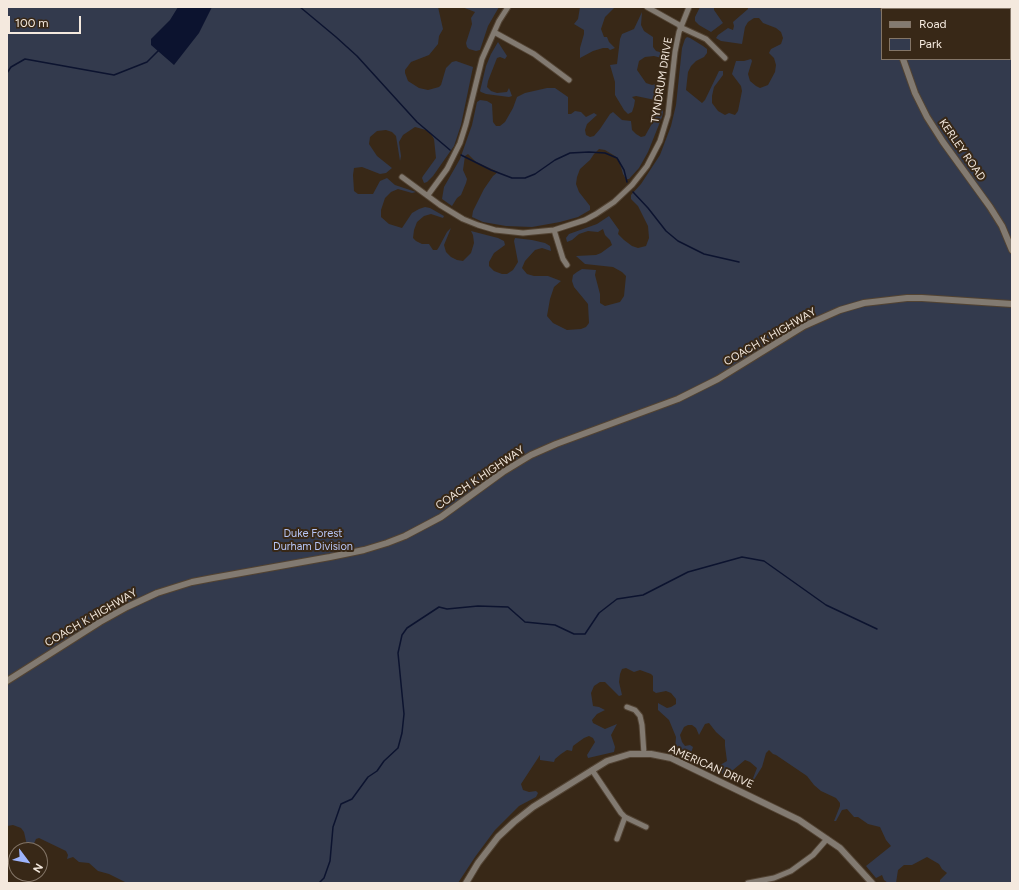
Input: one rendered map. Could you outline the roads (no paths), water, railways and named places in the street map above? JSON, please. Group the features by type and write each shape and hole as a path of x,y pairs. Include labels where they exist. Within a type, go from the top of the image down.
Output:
{"street":[{"path":"428,195 447,169 460,143 480,64 494,32 508,7"},
{"path":"648,7 706,39 724,58"},
{"name":"TYNDRUM DRIVE","path":"402,177 462,219 482,226 518,233 554,230 585,220 608,207 632,185 647,166 660,141 668,115 675,52 681,26 689,7"},
{"path":"494,32 534,54 569,80"},
{"name":"KERLEY ROAD","path":"903,60 915,93 927,117 990,207 1002,226 1012,250"},
{"path":"554,230 563,259 567,266"},
{"name":"COACH K HIGHWAY","path":"7,681 100,622 157,593 192,582 364,550 387,544 405,536 441,516 502,472 531,455 556,444 682,397 718,379 804,326 840,310 871,302 907,298 1012,304"},
{"path":"627,707 635,710 640,716 644,754"},
{"name":"AMERICAN DRIVE","path":"466,883 486,851 514,822 533,807 607,761 630,754 656,754 671,758 784,812 808,826 847,855 872,883"},
{"path":"592,770 614,804 625,817 646,827"},
{"path":"617,839 625,817"},
{"path":"748,883 774,878 791,871 813,855 827,839"}],"waterway":[{"path":"300,7 357,56 417,122 450,150"},
{"path":"7,73 11,67 25,59 114,75 147,62 159,50"},
{"path":"461,155 491,170 512,178 525,178 535,174 555,160 570,153 605,153 617,158 624,170 627,182"},
{"path":"633,192 666,231 678,241 704,254 739,262"},
{"path":"319,883 324,878 330,861 333,827 341,804 352,799 368,777 377,771 384,761 398,748 402,733 404,714 398,653 402,635 407,628 439,607 447,609 478,606 508,607 525,622 555,625 574,634 585,634 599,613 617,599 643,595 688,572 742,557 764,561 826,605 877,629"}],"park label":[{"name":"Duke Forest Durham Division","path":"313,540"}]}
